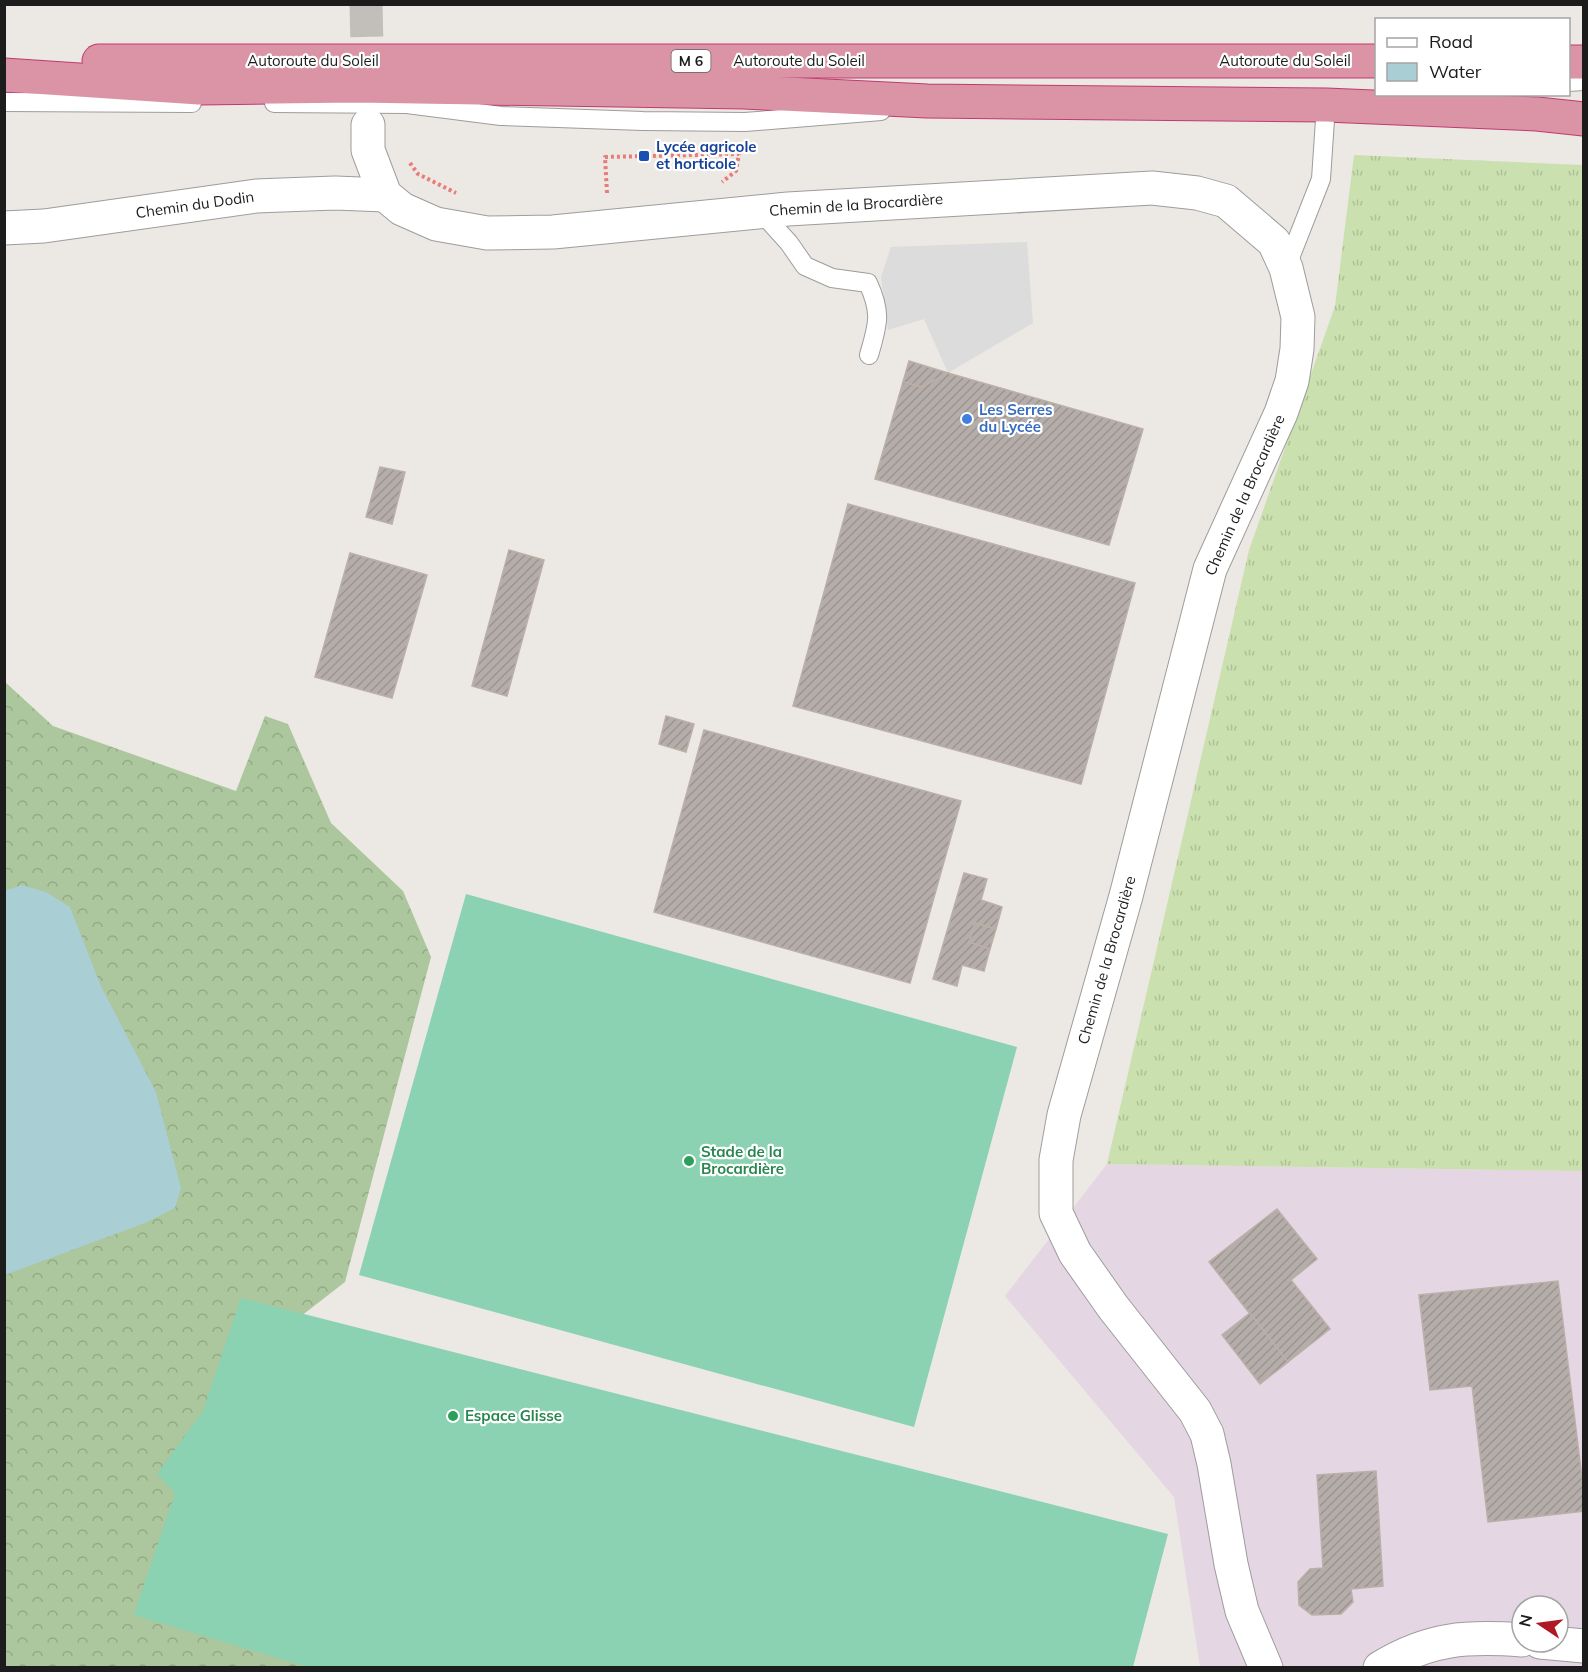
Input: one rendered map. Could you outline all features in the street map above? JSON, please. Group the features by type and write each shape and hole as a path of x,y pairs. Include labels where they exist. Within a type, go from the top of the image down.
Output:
{"highway":[{"name":"Autoroute du Soleil","path":"4,61 1375,61"},
{"path":"4,75 199,88 356,86 684,91 927,101 1326,105 1537,114 1584,119"}],"street":[{"path":"368,125 368,150 385,195"},
{"name":"Chemin de la Brocardière","path":"385,195 402,209 435,224 487,233 553,232 760,211 1141,188 1197,193 1226,201 1274,242 1286,268 1298,317 1297,349 1292,381 1269,443 1210,569 1126,896 1064,1114 1056,1160 1056,1214 1075,1253 1113,1307 1195,1411 1207,1434 1242,1611 1266,1668"},
{"name":"Chemin du Dodin","path":"4,228 44,226 256,196 335,193 385,195"},
{"path":"1380,1668 1422,1646 1478,1638 1510,1640"}],"lane":[{"path":"1286,268 1321,179 1326,105 1417,96"},
{"path":"4,102 407,104 501,116 745,122 872,113 927,101"},
{"path":"760,211 789,243 805,266 832,278 868,283 877,302 877,329 869,355"}],"path":[{"path":"607,193 604,157 739,154 736,171 720,184"},
{"path":"404,157 418,174 459,195"},
{"path":"596,194 618,192"}],"shaded area":[{"path":"1027,242 1033,323 948,373 924,319 888,330 881,277 891,247"},
{"path":"1107,1164 1583,1171 1583,1667 1200,1667 1174,1497 1005,1296"}],"green space":[{"path":"1354,155 1583,165 1583,1171 1107,1164 1249,550 1335,306"},
{"path":"4,681 53,726 236,791 265,716 288,724 331,823 403,891 431,957 345,1282 234,1368 487,1667 5,1667"},
{"name":"Stade de la Brocardière","path":"466,894 1017,1047 914,1427 359,1275"},
{"name":"Espace Glisse","path":"241,1298 1168,1534 1133,1667 308,1667 134,1615 175,1493 157,1474 203,1411"}],"water":[{"path":"22,885 46,892 70,907 101,986 156,1092 181,1188 175,1208 145,1223 5,1275 4,891"}],"building":[{"path":"909,361 948,373 922,387 903,382"},
{"path":"948,373 1143,429 1109,545 875,479 903,382 922,387"},
{"path":"380,467 405,472 392,524 366,517"},
{"path":"848,504 1135,583 1081,784 793,706"},
{"path":"509,550 544,560 507,696 472,686"},
{"path":"350,553 427,575 392,698 315,677"},
{"path":"666,716 694,724 686,752 659,744"},
{"path":"704,730 961,801 910,983 654,912"},
{"path":"964,873 987,879 981,900 1002,907 996,929 975,923 969,942 990,949 984,971 962,965 957,986 933,979"},
{"path":"975,923 996,929 990,949 969,942"},
{"path":"1277,1209 1317,1259 1291,1280 1330,1329 1288,1362 1209,1262"},
{"path":"1558,1281 1584,1511 1488,1522 1472,1386 1430,1390 1419,1295"},
{"path":"1250,1313 1288,1362 1260,1384 1222,1335"},
{"path":"1376,1471 1383,1586 1351,1589 1353,1602 1341,1614 1312,1615 1299,1605 1298,1582 1310,1569 1323,1568 1317,1475"}],"tunnel":[{"path":"366,4 368,90"}],"place":[{"name":"Lycée agricole et horticole","path":"644,156"},
{"name":"Les Serres du Lycée","path":"967,419"},
{"name":"Stade de la Brocardière","path":"689,1161"},
{"name":"Espace Glisse","path":"453,1416"}]}
